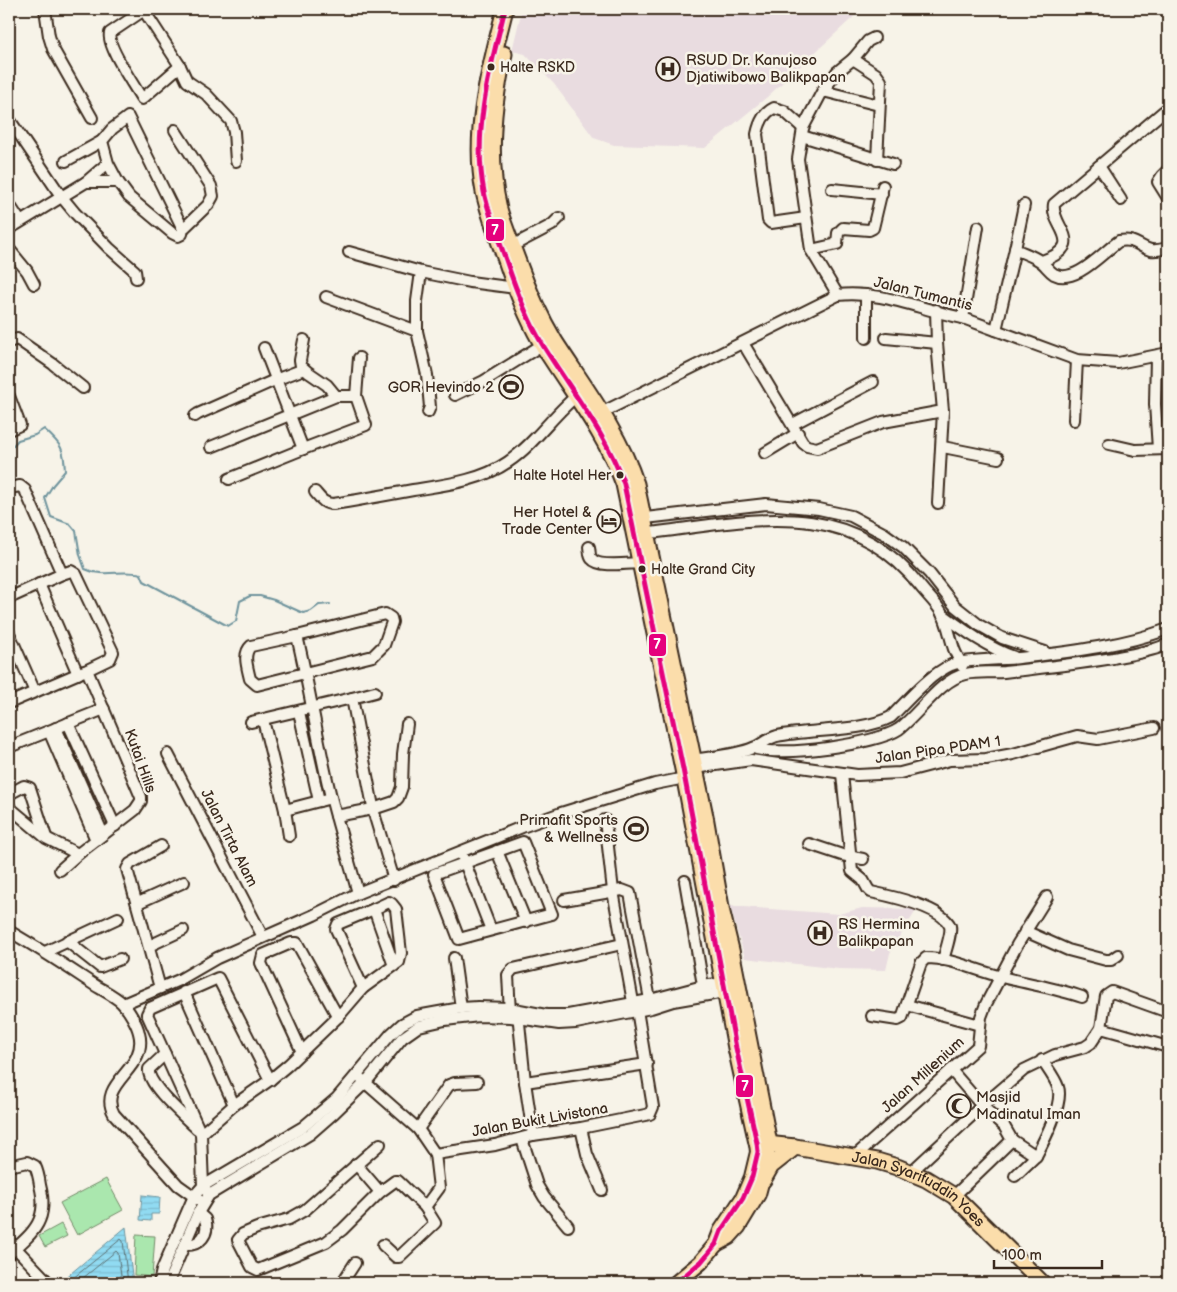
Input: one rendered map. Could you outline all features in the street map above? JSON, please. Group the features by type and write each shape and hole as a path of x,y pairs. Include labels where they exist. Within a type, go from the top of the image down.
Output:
{"highway":[{"path":"505,9 488,78 481,129 484,191 516,288 542,345 600,413 628,460 636,484 641,562 691,769 724,988 763,1143"},
{"path":"516,9 510,29 495,104 493,158 499,208 523,274 545,325 581,393 620,475 639,526 764,1120 763,1143"},
{"path":"762,1180 771,1166 795,1147 764,1120"},
{"name":"Jalan Syarifuddin Yoes","path":"763,1143 878,1161 911,1172 954,1196 1042,1283"}],"main road":[{"path":"716,1244 729,1237 738,1227 758,1194 762,1180 763,1143"},
{"path":"676,1283 701,1262 716,1244 721,1231 742,1198 752,1177 758,1152 763,1143"}],"street":[{"path":"45,9 53,49 92,118"},
{"path":"180,66 142,99 112,48 108,38 110,33 144,9 180,66 186,81 206,94 231,121 234,132 236,161"},
{"path":"833,287 812,250 798,167 803,132 822,91 837,72 868,41 874,38"},
{"path":"852,59 879,77 881,81 879,155 877,160"},
{"path":"822,91 879,105"},
{"path":"806,218 771,223 768,220 757,134 760,121 769,110 774,108 784,111 803,132 877,160 893,164"},
{"path":"1042,261 1056,254 1064,246 1065,238 1062,228 1054,215 1054,204 1164,111 1168,116"},
{"path":"66,161 102,140 112,129 128,117 183,229"},
{"path":"9,119 61,196 87,226 135,271 136,278"},
{"path":"102,140 108,163 129,197 172,234 180,235 183,229 208,205 213,196 211,186 175,130"},
{"path":"9,229 86,182 108,163"},
{"path":"1099,166 1121,200"},
{"path":"1168,170 1158,182 1168,198"},
{"path":"86,182 118,182"},
{"path":"812,250 837,244 838,233 843,228 871,229 875,225 882,190 832,189"},
{"path":"9,204 20,222"},
{"path":"996,330 1016,249 1024,205"},
{"path":"512,246 552,225 558,218"},
{"path":"963,318 978,227"},
{"path":"1016,249 1042,261 1052,273 1071,276 1120,241 1137,242 1152,250 1168,248"},
{"path":"9,249 27,271 34,284"},
{"path":"349,252 420,272 470,282 516,288"},
{"path":"420,272 417,301 418,331 427,375 430,407 428,412"},
{"name":"Jalan Tumantis","path":"600,413 743,342 833,287 891,299 963,318 1077,360 1118,363 1168,353"},
{"path":"866,295 866,338"},
{"path":"326,297 418,331"},
{"path":"936,310 937,343 944,411 938,503"},
{"path":"886,338 937,343"},
{"path":"9,342 17,339 83,388"},
{"path":"304,340 300,360 304,369 327,385 336,396"},
{"path":"743,342 807,446 817,448 883,422 944,411"},
{"path":"455,395 484,381 542,345"},
{"path":"264,348 302,449"},
{"path":"1109,444 1136,450 1163,449 1156,404 1156,356"},
{"path":"228,479 366,425 356,396 359,358"},
{"path":"1074,420 1077,360"},
{"path":"195,416 304,369"},
{"path":"765,453 796,428 873,382"},
{"path":"315,492 327,504 333,504 477,477 498,468 528,447 581,393"},
{"path":"9,396 20,425 9,430"},
{"path":"212,447 336,396 356,396"},
{"path":"942,447 998,458"},
{"path":"9,488 17,486 25,490 62,574"},
{"path":"639,526 684,514 751,505 780,504 819,509 851,516 903,546 923,566 955,606 979,625 1002,638 1049,653"},
{"path":"751,505 754,519"},
{"path":"684,514 686,527"},
{"path":"639,526 686,527 754,519 781,519 839,528 864,538 890,554 903,565 942,614 972,636 998,651 1017,658 1056,666"},
{"path":"589,547 590,556 596,563 641,562"},
{"path":"9,598 71,571 77,576 113,652 110,659 9,703"},
{"name":"Kutai Hills","path":"39,584 83,672 104,709 141,797 141,801 135,810 60,870"},
{"path":"942,614 954,651 966,674"},
{"path":"379,615 389,616 392,622 384,645 373,656 305,672 257,685 250,679 246,656 249,648 379,615"},
{"path":"972,636 979,625"},
{"path":"123,1004 179,980 217,958 314,915 358,893 561,813 655,784 691,769 754,748 777,736 875,723 891,717 944,669 960,662 1017,658 1091,648 1149,636 1168,629"},
{"path":"9,633 35,692"},
{"path":"297,636 331,798 358,893"},
{"path":"754,748 772,752 832,747 879,738 899,728 946,684 966,674 1056,666 1136,654 1168,644"},
{"path":"251,722 299,712 375,692"},
{"path":"352,698 373,809 394,880"},
{"path":"9,747 104,709"},
{"path":"299,712 319,801"},
{"path":"891,717 899,728"},
{"path":"263,720 290,836"},
{"path":"68,723 115,826"},
{"path":"336,816 373,809 394,802 400,794 407,724"},
{"name":"Jalan Pipa PDAM 1","path":"691,769 751,760 842,774 900,773 950,760 986,759 1013,754 1078,736 1098,739 1154,728"},
{"path":"52,729 100,837"},
{"name":"Jalan Tirta Alam","path":"168,754 263,937"},
{"path":"842,774 852,871 863,880 870,891 920,904 948,923 950,931 943,960"},
{"path":"9,794 24,786 30,788 46,838"},
{"path":"285,810 331,798"},
{"path":"9,807 46,838 78,854"},
{"path":"525,1082 647,1064 637,1006 622,944 613,890 605,820"},
{"path":"523,842 552,914 459,939 434,874 465,863 523,842"},
{"path":"809,844 863,859"},
{"path":"160,988 128,866 161,846"},
{"path":"497,851 526,922"},
{"path":"460,852 491,930"},
{"path":"685,881 704,991"},
{"path":"138,903 184,882"},
{"path":"564,900 613,890 625,890 631,896 637,1006"},
{"name":"Jalan Millenium","path":"854,1157 978,1046 982,1011 1025,931 1047,897"},
{"path":"201,1134 234,1105 270,1080 338,1017 363,988 399,962 402,954 396,909 389,902 338,924 336,929 363,988"},
{"path":"374,909 394,966"},
{"path":"46,952 118,918"},
{"path":"149,946 184,930"},
{"path":"1025,931 1068,950 1106,960 1111,960 1118,955"},
{"path":"9,932 46,952 123,1004 139,1032 139,1053 113,1089 109,1098 110,1107 114,1114 178,1185 194,1196 206,1199"},
{"path":"67,941 100,968 120,959"},
{"path":"302,1052 261,963 263,955 291,942 297,943 338,1017"},
{"path":"533,1135 508,975 513,969 622,944"},
{"path":"454,958 461,1008"},
{"path":"872,1016 901,1020 904,1016 918,968 923,960 930,958 1000,977 1062,990 1082,997"},
{"path":"206,1199 203,1186 201,1134 148,1011 150,1008 184,992 219,978 270,1080"},
{"path":"168,1283 198,1213 206,1199 310,1134 334,1113 362,1079 391,1034 402,1024 461,1008 514,1013 568,1015 673,1002 704,991 724,988"},
{"path":"184,992 234,1105"},
{"path":"911,1172 1024,1070 1055,1055 1085,1047 1096,1038 1101,1028 1106,996 1109,992 1168,1012"},
{"path":"907,1005 980,1025"},
{"path":"418,1021 430,1022 514,1013"},
{"path":"1101,1028 1168,1047"},
{"path":"166,1054 149,1069 150,1079 170,1103 201,1134"},
{"path":"1015,1176 1036,1156 1055,1112 1059,1095 1058,1087 1042,1060"},
{"name":"Jalan Bukit Livistona","path":"435,1154 495,1145 533,1135 581,1128 650,1114 653,1107 647,1064"},
{"path":"951,1070 982,1106 1004,1126 1012,1140 1036,1156"},
{"path":"159,1283 162,1270 194,1196 203,1186 303,1127 362,1079"},
{"path":"362,1079 418,1129 435,1154 439,1188 425,1207"},
{"path":"418,1129 449,1085 477,1082"},
{"path":"581,1128 587,1154 602,1190"},
{"path":"522,1139 537,1185 544,1197 568,1226"},
{"path":"954,1196 1012,1140"},
{"path":"380,1144 305,1210 289,1219 257,1228 240,1236 238,1240 254,1269 258,1270 326,1242 342,1230 380,1192 395,1181 398,1181 425,1207 435,1221 434,1225 401,1255 396,1257 383,1245"},
{"path":"9,1166 27,1162 35,1166 44,1199 40,1220 35,1228 11,1248 49,1283"},
{"path":"356,1164 380,1192"},
{"path":"184,1245 191,1246 204,1238 206,1234 205,1219 198,1213"},
{"path":"342,1283 355,1263"}],"shaded area":[{"name":"RSUD Dr. Kanujoso Djatiwibowo Balikpapan","path":"522,9 862,9 767,97 705,148 614,145 594,138 554,84 525,54 512,51"},
{"name":"RS Hermina Balikpapan","path":"730,906 839,914 862,908 917,909 890,953 886,970 839,969 745,958"}],"green space":[{"path":"106,1179 123,1210 77,1235 60,1203"},
{"path":"61,1224 67,1236 45,1247 39,1236"},
{"path":"136,1235 155,1236 152,1277 134,1275"}],"water":[{"path":"142,1195 160,1197 159,1214 151,1214 151,1221 140,1220"},
{"path":"126,1227 133,1283 67,1283 64,1279"}],"waterway":[{"path":"9,450 18,440 35,435 44,429 60,447 64,457 65,471 45,498 51,517 70,524 76,531 80,555 85,569 99,573 127,572 141,574 144,581 228,626 236,621 240,601 250,596 260,596 274,600 303,613 311,611 319,605 330,604"}],"transit line":[{"name":"7","path":"505,9 484,100 481,123 480,146 484,192 488,209 514,283 538,337 608,448 624,484 683,769 736,1048 757,1143 758,1152 752,1177 743,1198 721,1231 716,1244 701,1262 676,1283"}],"place":[{"name":"Halte RSKD","path":"491,67"},
{"name":"RSUD Dr. Kanujoso Djatiwibowo Balikpapan","path":"668,69"},
{"name":"GOR Hevindo 2","path":"511,387"},
{"name":"Halte Hotel Her","path":"620,475"},
{"name":"Her Hotel & Trade Center","path":"609,521"},
{"name":"Halte Grand City","path":"642,569"},
{"name":"Primafit Sports & Wellness","path":"636,829"},
{"name":"RS Hermina Balikpapan","path":"820,933"},
{"name":"Masjid Madinatul Iman","path":"959,1106"}]}
